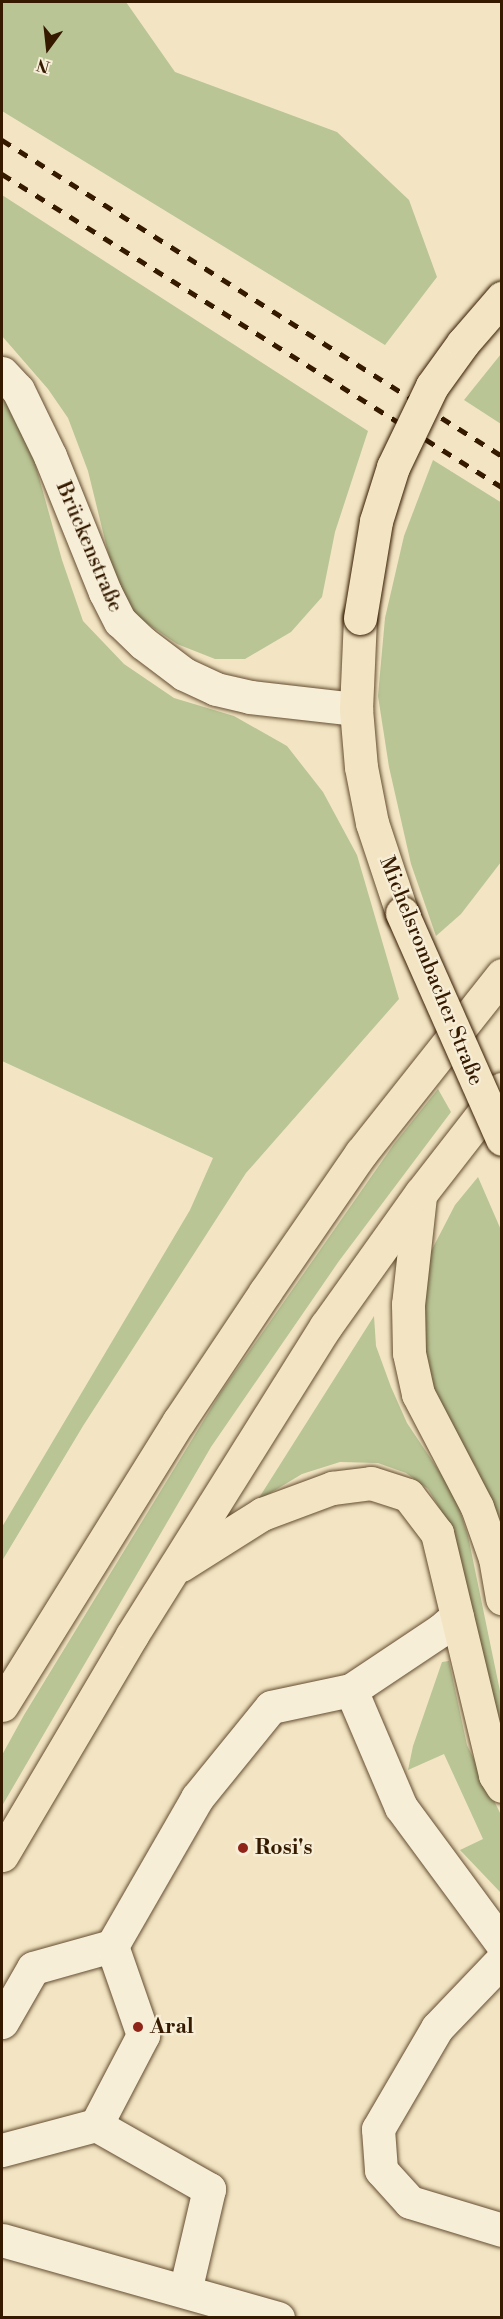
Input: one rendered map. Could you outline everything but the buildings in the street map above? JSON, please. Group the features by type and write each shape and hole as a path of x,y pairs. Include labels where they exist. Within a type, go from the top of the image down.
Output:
{"main road":[{"name":"Michelsrombacher Straße","path":"501,298 463,343 432,386 393,467 376,521 360,618 356,709 361,767 372,823 402,913 501,1139"},
{"path":"2,1705 62,1604 179,1420 265,1292 361,1153 501,975"},
{"path":"2,1856 126,1645 326,1326 421,1193 501,1089"},
{"path":"421,1193 408,1304 410,1353 418,1394 477,1507 495,1558 501,1598"},
{"path":"175,1569 262,1514 332,1488 371,1484 408,1495 437,1533 495,1775 501,1786"}],"street":[{"name":"Brückenstraße","path":"2,373 18,390 50,456 105,592 120,621 143,643 184,674 216,689 250,697 356,709"},
{"path":"2,2022 33,1968 112,1946 197,1798 271,1707 351,1690 441,1630 457,1616"},
{"path":"351,1690 401,1806 501,1944"},
{"path":"96,2125 143,2035 112,1946"},
{"path":"501,1960 437,2028 378,2129 381,2170 410,2202 501,2230"},
{"path":"2,2150 96,2125 209,2189 185,2291"},
{"path":"2,2240 278,2318"}],"green space":[{"path":"2,2 126,2 175,72 337,132 409,200 437,277 385,345 2,111"},
{"path":"2,195 368,431 335,532 322,597 291,632 245,659 215,659 177,644 132,613 115,581 88,471 68,418 48,389 2,336"},
{"path":"501,354 501,424 464,400"},
{"path":"2,397 13,413 33,456 62,560 83,621 124,664 174,698 234,716 287,746 323,792 357,855 399,999 246,1173 83,1426 2,1561 2,1527 190,1210 213,1158 2,1061"},
{"path":"433,460 502,503 501,862 461,914 436,936 411,864 389,767 378,696 385,618 404,536"},
{"path":"438,1089 451,1112 339,1261 211,1447 2,1806 2,1755 24,1715 221,1392 394,1144"},
{"path":"478,1177 501,1230 501,1547 494,1510 476,1467 438,1414 414,1305 425,1263 455,1205"},
{"path":"374,1316 376,1346 391,1387 407,1423 455,1495 468,1536 501,1696 501,1756 448,1522 428,1489 406,1473 378,1463 340,1462 302,1474 257,1501"},
{"path":"449,1661 467,1745 501,1815 501,1893 460,1850 483,1839 444,1754 408,1770 413,1746 442,1662"}],"railway":[{"path":"2,140 502,456"},
{"path":"2,174 502,487"}],"place":[{"name":"Rosi's","path":"243,1848"},
{"name":"Aral","path":"138,2027"}]}
